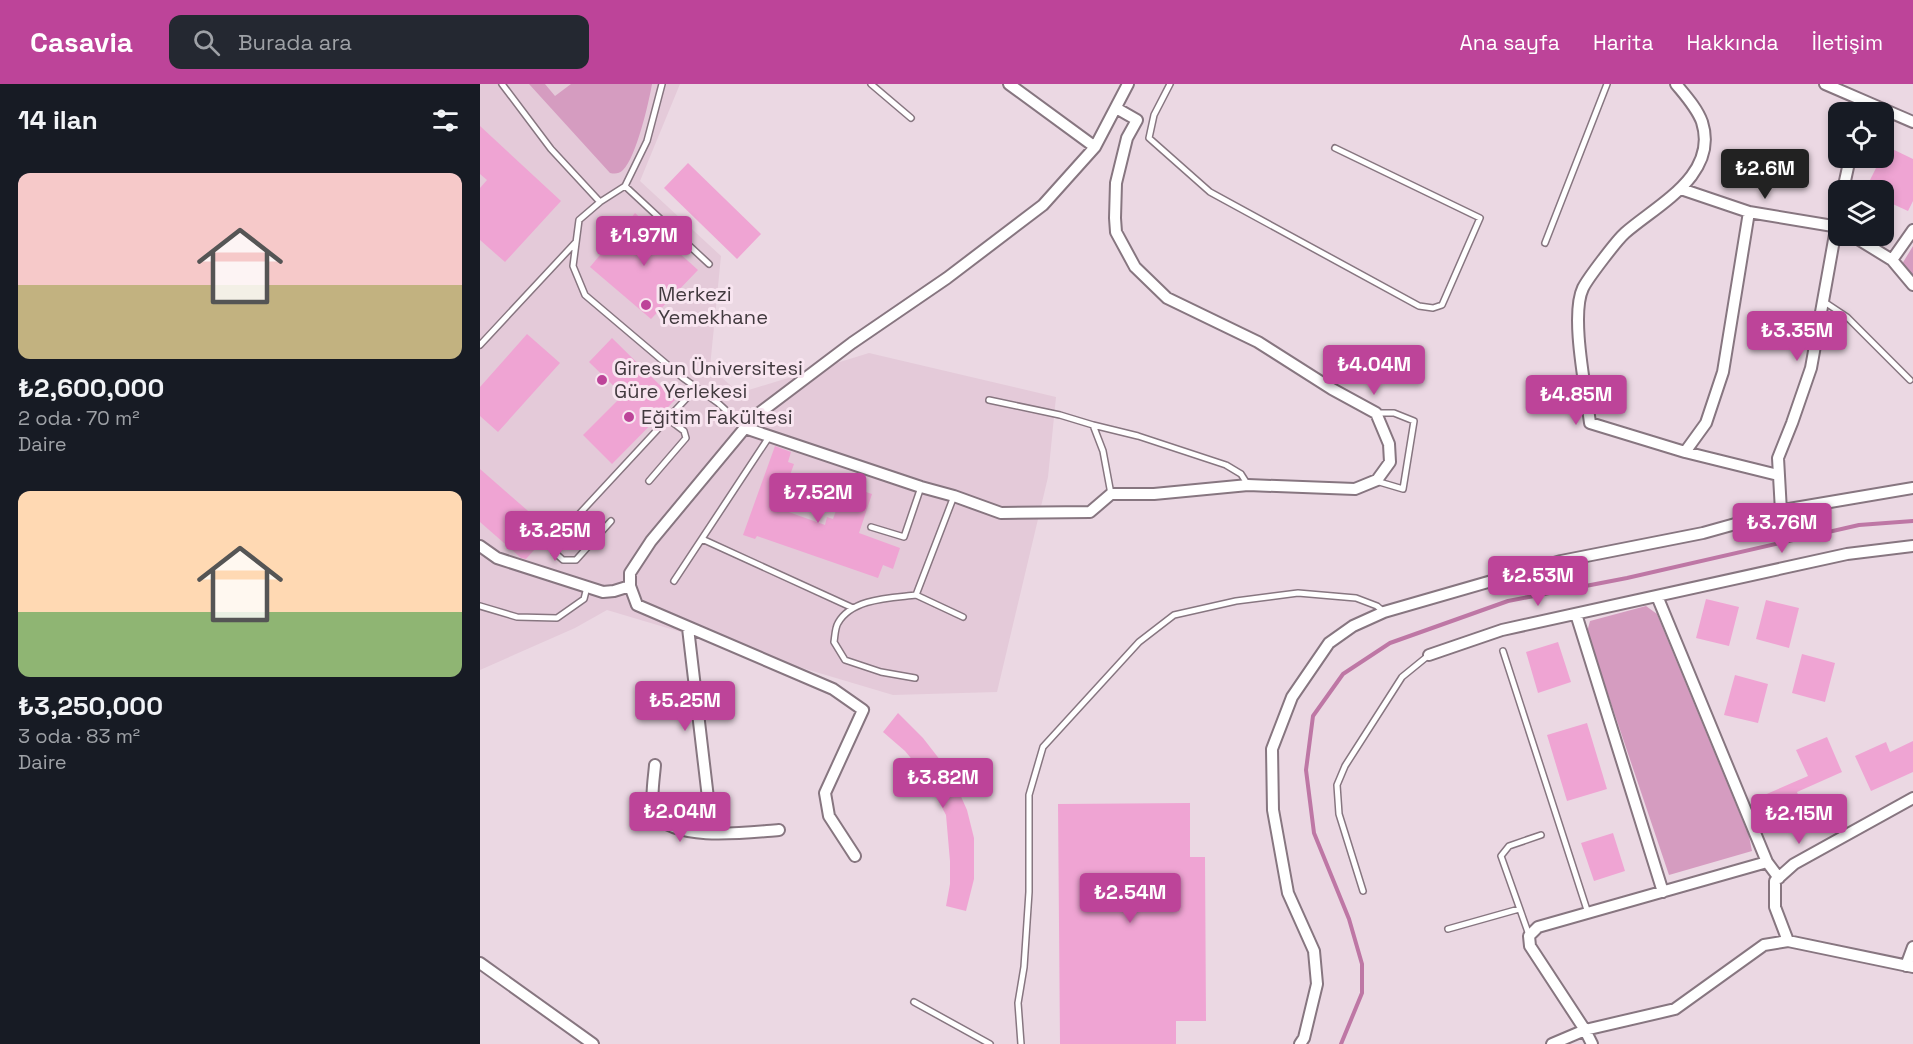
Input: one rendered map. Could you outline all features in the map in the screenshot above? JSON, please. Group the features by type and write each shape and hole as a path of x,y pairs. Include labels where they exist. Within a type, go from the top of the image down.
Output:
{"street":[{"path":"1009,84 1095,147"},
{"path":"855,856 829,816 825,793 863,710 833,689 636,605 630,586 630,573 651,541 754,417 843,350 947,278 1043,205 1095,147 1128,84"},
{"path":"1677,84 1701,120 1705,138 1704,150 1695,170 1681,189 1623,235 1583,288 1576,318 1590,423 1685,452 1778,475"},
{"path":"1825,84 1846,89 1861,100 1913,122"},
{"path":"745,428 1000,513 1090,512 1111,494 1154,494 1248,485 1356,489 1376,481 1390,462 1389,444 1376,413 1332,389 1258,342 1167,298 1135,267 1116,232 1115,218 1116,183 1127,138 1137,120 1116,108"},
{"path":"1681,189 1749,212 1828,224"},
{"path":"1685,452 1706,423 1724,372 1749,212"},
{"path":"1892,260 1913,230"},
{"path":"1781,511 1778,458 1811,368 1834,246"},
{"path":"1869,246 1892,260 1913,285"},
{"path":"1300,1044 1304,1038 1317,984 1314,951 1288,893 1273,810 1272,749 1292,697 1329,643 1353,626 1384,612 1561,561 1703,532 1781,511 1913,488"},
{"path":"480,546 497,558 603,592 630,586"},
{"path":"1429,654 1502,630 1847,554 1913,546"},
{"path":"1657,596 1767,862 1779,878"},
{"path":"1576,614 1663,892"},
{"path":"688,628 712,832"},
{"path":"655,765 653,798 657,815 670,826 693,832 779,830"},
{"path":"1788,941 1775,908 1775,881 1794,864 1913,798"},
{"path":"1592,1044 1530,946 1529,936 1538,927 1767,862"},
{"path":"1552,1044 1585,1030 1675,1009 1764,945 1788,941 1909,966 1913,947"},
{"path":"480,963 593,1044"}],"lane":[{"path":"502,84 551,149 600,202"},
{"path":"662,84 647,141 625,186 600,202 579,220 573,266 585,295 745,428"},
{"path":"871,84 911,118"},
{"path":"1170,84 1154,115 1149,138 1210,192 1419,306 1433,308 1442,305 1480,218 1335,148"},
{"path":"1545,243 1607,84"},
{"path":"625,186 709,264"},
{"path":"480,345 576,242"},
{"path":"1823,301 1847,317 1910,380"},
{"path":"611,521 576,560 563,560 554,552 556,539 696,388"},
{"path":"989,400 1060,415 1138,436 1226,465 1241,474 1248,485"},
{"path":"1376,413 1394,413 1414,421 1403,489 1376,481"},
{"path":"649,481 686,438 684,431 668,419"},
{"path":"1093,425 1103,451 1111,494"},
{"path":"674,580 769,437"},
{"path":"871,527 904,537 921,487"},
{"path":"916,595 954,496"},
{"path":"702,539 853,608"},
{"path":"480,606 517,617 556,618 584,599 587,587"},
{"path":"1021,1044 1018,1003 1024,967 1029,892 1029,795 1043,747 1139,642 1174,615 1236,601 1298,593 1356,597 1377,606 1384,612"},
{"path":"915,678 881,672 845,660 834,642 838,623 853,608 882,599 916,595 963,617"},
{"path":"1503,651 1587,913"},
{"path":"1363,891 1339,814 1337,785 1345,766 1402,677 1429,654"},
{"path":"1529,936 1501,856 1509,846 1541,835"},
{"path":"1448,929 1519,909"},
{"path":"914,1002 990,1044"}],"shaded area":[{"name":"Giresun Üniversitesi Güre Yerlekesi","path":"480,84 680,84 640,181 721,256 710,367 739,393 869,353 1056,397 1048,477 997,692 893,695 607,610 575,628 480,670"},
{"path":"529,84 545,84 555,96 571,84 652,84 633,154 623,170 610,173"},
{"path":"1913,246 1913,276 1902,264"},
{"path":"1646,606 1657,614 1749,836 1752,851 1669,875 1587,632 1590,621"}],"building":[{"path":"480,126 561,201 505,262 480,240 480,188 487,180 480,174"},
{"path":"1894,150 1913,159 1913,201 1908,211 1894,205 1894,180 1870,180 1876,168 1894,168"},
{"path":"688,163 761,234 737,259 664,188"},
{"path":"635,213 698,270 651,319 590,267"},
{"path":"527,334 560,363 498,432 480,416 480,387"},
{"name":"Eğitim Fakültesi","path":"612,338 675,400 612,464 583,435 623,395 589,362"},
{"path":"775,446 791,452 788,462 794,464 781,500 786,502 783,510 825,525 827,517 833,519 845,485 872,494 859,533 900,548 893,569 883,565 878,578 757,536 755,539 743,535"},
{"path":"480,469 551,531 526,559 521,558 480,522"},
{"path":"1706,599 1739,607 1729,646 1696,638"},
{"path":"1766,600 1799,608 1789,648 1756,639"},
{"path":"1558,642 1571,682 1538,693 1526,652"},
{"path":"1802,654 1835,663 1825,702 1792,693"},
{"path":"1735,675 1768,684 1758,723 1724,715"},
{"path":"898,713 923,738 951,774 967,810 974,838 974,879 966,911 946,906 950,884 950,861 946,815 924,774 905,751 883,732"},
{"path":"1587,723 1607,789 1567,801 1547,735"},
{"path":"1827,737 1842,772 1797,792 1808,818 1778,831 1762,796 1808,776 1796,750"},
{"path":"1913,741 1913,772 1871,791 1855,756 1886,742 1890,752"},
{"path":"1190,803 1190,857 1205,857 1206,1021 1176,1021 1176,1044 1060,1044 1058,804"},
{"path":"1613,833 1625,871 1594,881 1581,843"}],"waterway":[{"path":"1341,1044 1362,993 1362,964 1349,919 1314,833 1306,770 1313,716 1343,674 1390,643 1508,601 1627,578 1859,525 1913,521"}],"place":[{"name":"Merkezi Yemekhane","path":"646,305"},
{"name":"Giresun Üniversitesi Güre Yerlekesi","path":"602,380"},
{"name":"Eğitim Fakültesi","path":"629,417"}]}
